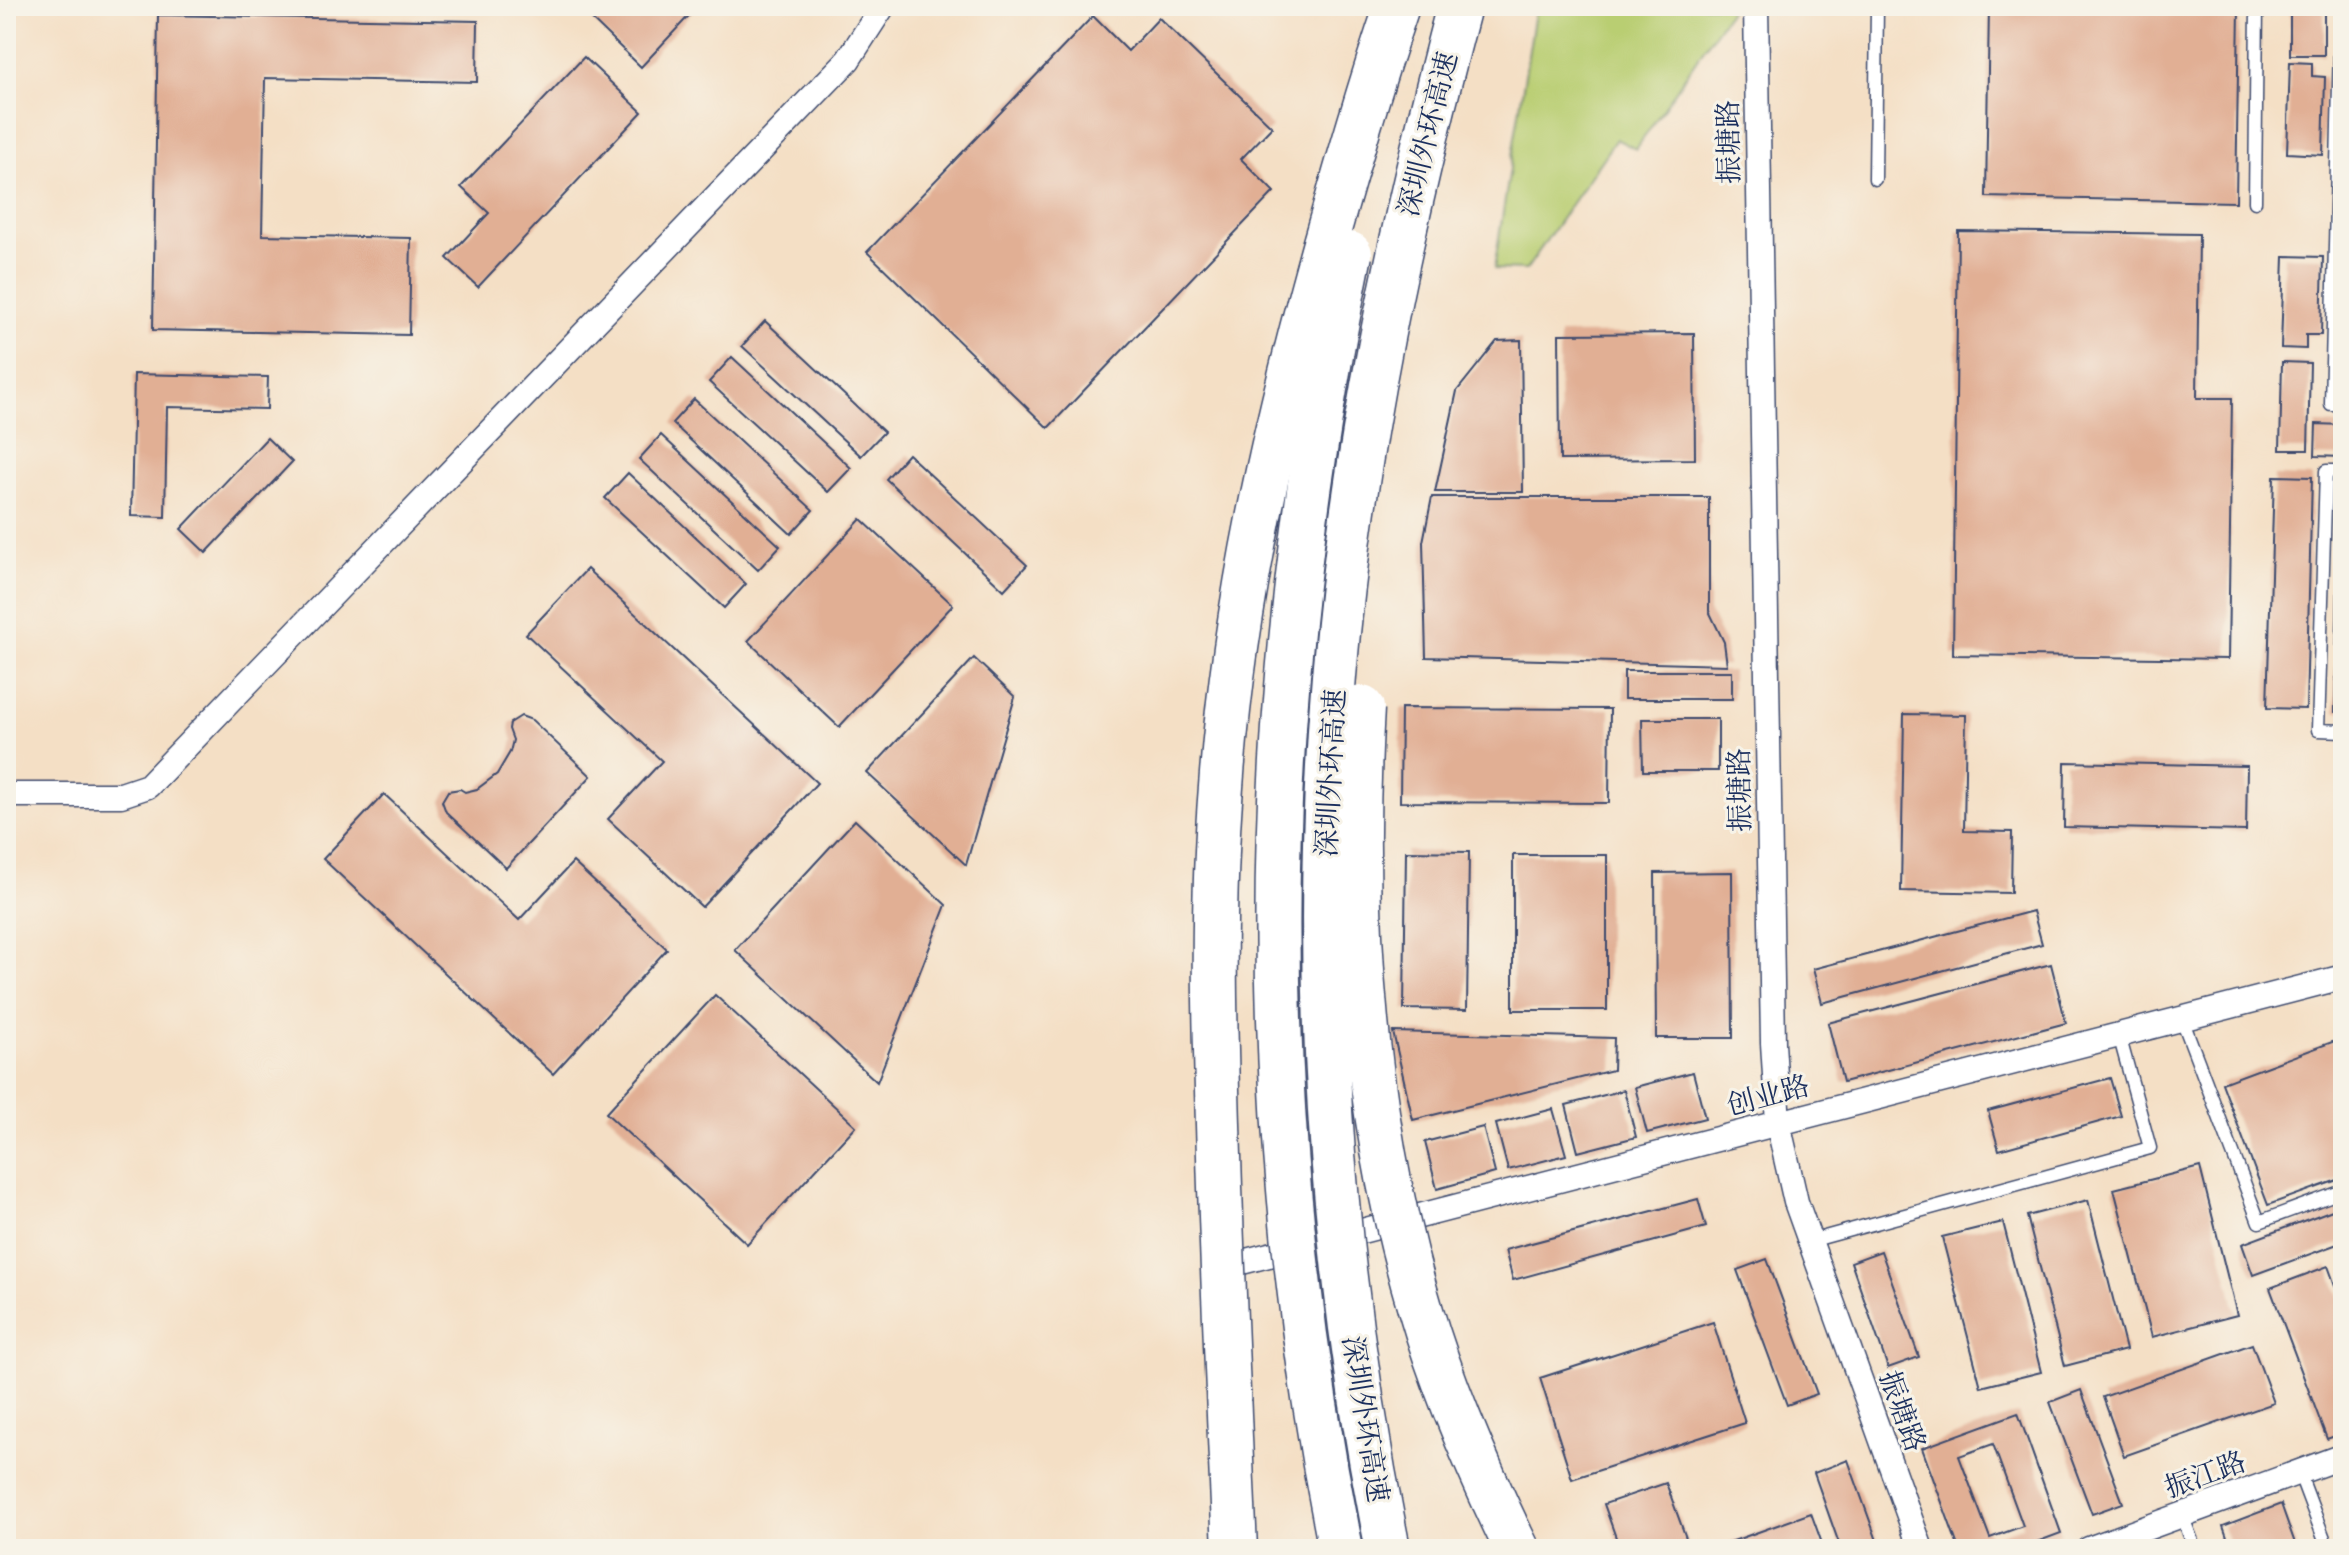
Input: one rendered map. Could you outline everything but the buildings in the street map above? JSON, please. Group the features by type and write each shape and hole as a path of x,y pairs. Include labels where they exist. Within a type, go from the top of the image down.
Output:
{"highway":[{"path":"1235,1549 1214,984 1215,886 1226,727 1252,548 1293,362 1369,86 1397,6"},
{"name":"深圳外环高速","path":"1341,1549 1307,1353 1289,1180 1278,963 1283,751 1294,607 1324,391 1365,184 1407,6"},
{"name":"深圳外环高速","path":"1388,1549 1363,1408 1344,1274 1328,1075 1324,942 1330,742 1339,624 1359,468 1406,215 1459,6"},
{"path":"1392,287 1371,543 1360,749 1359,905 1365,1024 1383,1152 1420,1309 1463,1430 1517,1549"}],"street":[{"path":"6,795 121,795 148,786 848,60 883,6"},
{"name":"振塘路","path":"1756,6 1773,1043 1778,1123 1796,1202 1921,1549"},
{"name":"创业路","path":"1209,1271 2343,977"},
{"name":"振江路","path":"2089,1549 2343,1456"}],"lane":[{"path":"1875,179 1877,6"},
{"path":"2255,202 2257,6"},
{"path":"2341,6 2339,211 2331,404 2343,404"},
{"path":"2343,471 2326,471 2318,730 2343,731"},
{"path":"2182,1019 2259,1222 2343,1191"},
{"path":"1810,1241 2150,1148 2119,1035"},
{"path":"2299,1472 2328,1549"},
{"path":"2182,1515 2195,1549"}],"green space":[{"path":"1536,6 1733,6 1636,149 1616,139 1526,270 1494,269"}]}
